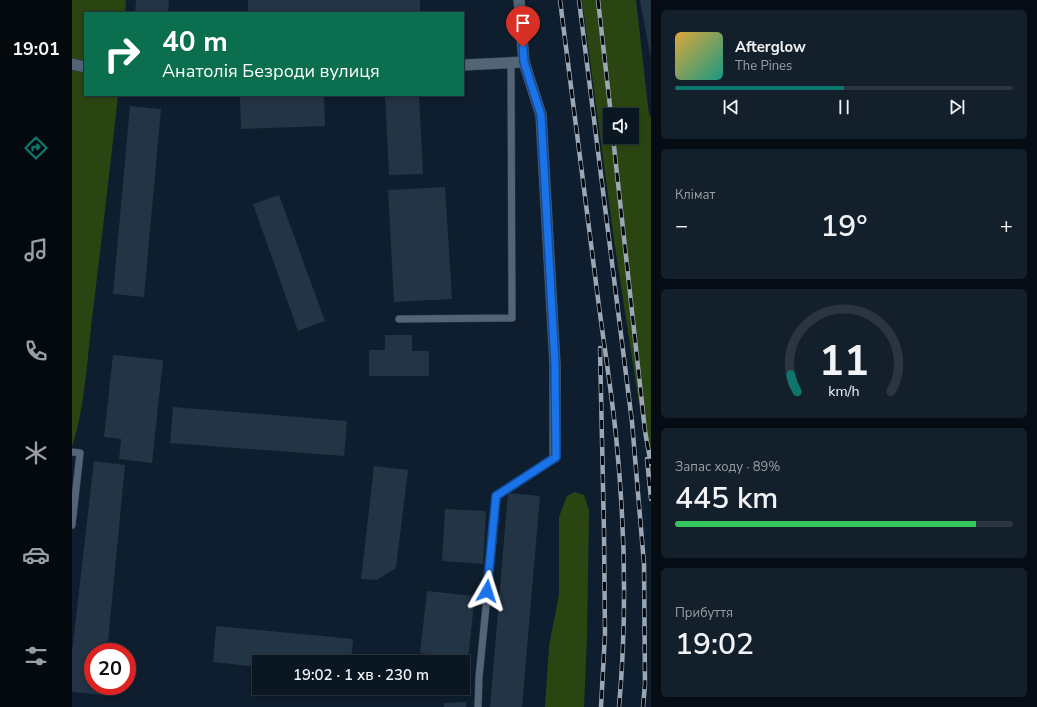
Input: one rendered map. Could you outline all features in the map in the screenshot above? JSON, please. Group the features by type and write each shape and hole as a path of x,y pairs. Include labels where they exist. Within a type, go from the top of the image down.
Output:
{"street":[{"path":"519,0 524,62 541,115 555,364 556,457"},
{"path":"464,65 524,62"},
{"path":"72,64 84,67"}],"lane":[{"path":"399,319 512,318 511,62"},
{"path":"72,452 80,453 72,525"},
{"path":"478,707 479,677 496,496 556,457"}],"green space":[{"path":"72,0 126,0 125,12 84,12 84,96 118,96 85,384 80,417 72,447"},
{"path":"582,0 636,0 649,115 651,117 651,482 614,240"},
{"path":"575,492 584,495 589,510 587,639 584,707 545,707 549,646 559,595 559,517 567,496"}],"building":[{"path":"136,0 169,0 168,12 135,12"},
{"path":"248,0 420,0 420,12 248,12"},
{"path":"640,0 651,0 651,55 650,55"},
{"path":"324,96 325,126 241,129 240,97"},
{"path":"385,96 419,96 423,174 389,175"},
{"path":"130,106 161,109 144,297 113,294"},
{"path":"445,187 452,299 394,302 388,190"},
{"path":"279,195 325,321 298,331 253,204"},
{"path":"385,335 412,335 412,351 429,351 429,376 369,376 369,350 385,350"},
{"path":"113,355 163,360 152,463 119,459 121,439 104,437"},
{"path":"173,407 347,421 344,456 170,443"},
{"path":"94,461 125,465 108,643 84,643 84,693 72,692 72,652"},
{"path":"374,466 408,470 396,568 377,580 361,579"},
{"path":"508,493 540,496 522,707 490,707"},
{"path":"445,509 486,511 483,564 442,561"},
{"path":"427,591 475,596 468,655 439,655 420,653"},
{"path":"216,626 353,639 352,655 252,655 252,666 213,662"},
{"path":"466,702 466,707 444,707 444,703"}],"railway":[{"path":"560,0 612,399 619,470 624,572 622,673 619,707"},
{"path":"579,0 632,422 644,564 645,684 643,707"},
{"path":"598,0 610,108"},
{"path":"614,144 645,431 651,464"},
{"path":"600,348 605,634 601,707"},
{"path":"647,459 651,499"}],"route":[{"path":"487,591 496,496 556,457 555,364 541,115 524,62 523,47"}]}
